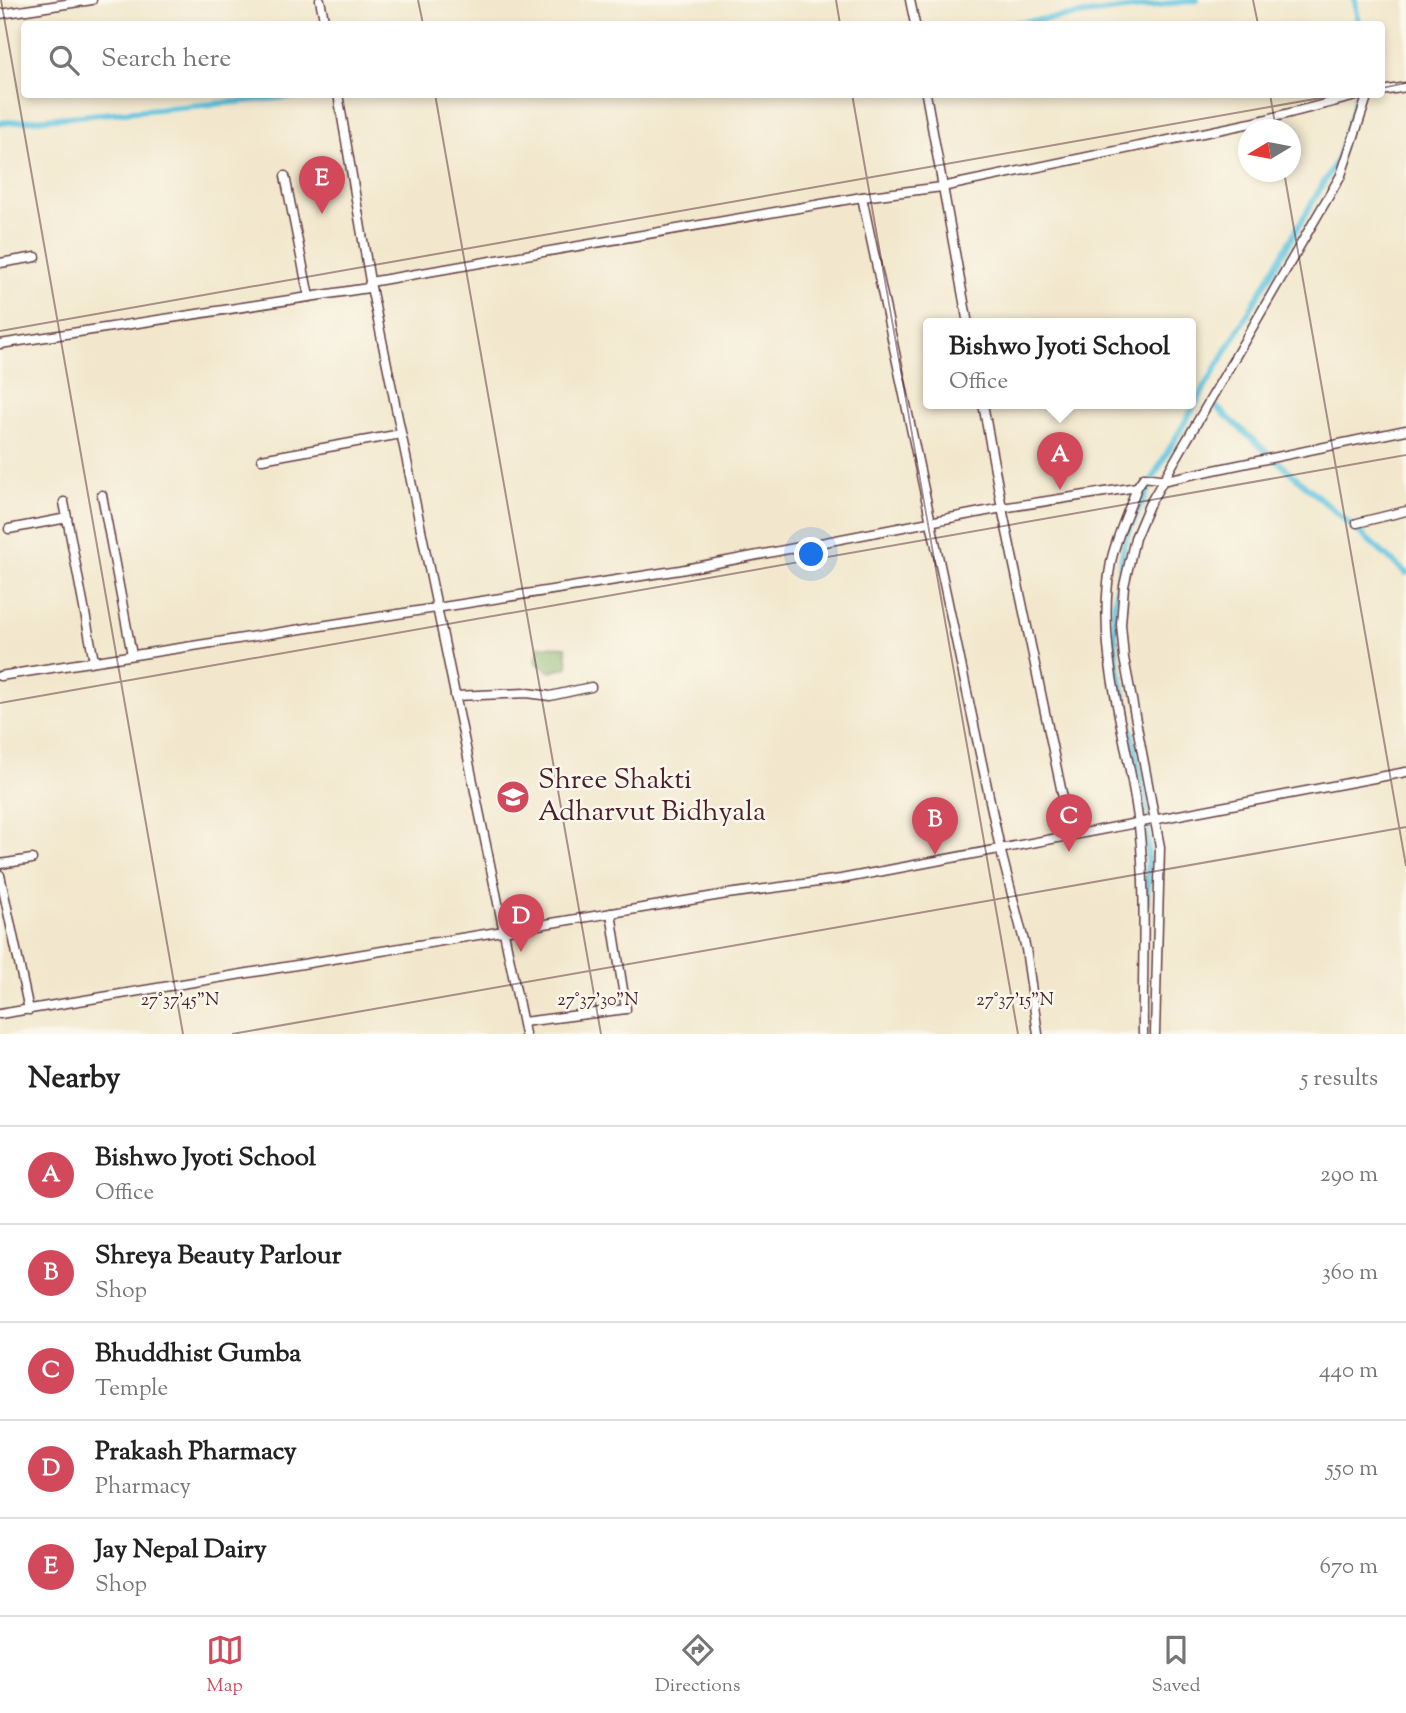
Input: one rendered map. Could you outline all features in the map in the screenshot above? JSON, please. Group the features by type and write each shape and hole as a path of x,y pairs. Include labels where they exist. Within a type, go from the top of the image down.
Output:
{"street":[{"path":"0,14 92,0"},
{"path":"320,0 324,21"},
{"path":"910,0 914,21"},
{"path":"1385,90 1406,87"},
{"path":"338,98 370,282 525,1034"},
{"path":"927,98 967,318"},
{"path":"370,282 862,197 942,187 1251,122 1348,98"},
{"path":"1155,1034 1160,847 1157,819 1130,695 1121,624 1124,586 1135,538 1158,479 1341,175 1364,98"},
{"path":"285,176 309,297"},
{"path":"862,197 1000,848 1026,949 1038,1034"},
{"path":"0,263 36,257"},
{"path":"0,344 368,288 370,282"},
{"path":"984,409 1071,836"},
{"path":"1143,1034 1139,824 1109,676 1106,631 1111,559 1137,486 1144,477 1158,479 1406,430"},
{"path":"262,459 401,434"},
{"path":"0,676 680,570 1002,508 1137,486"},
{"path":"102,495 132,655"},
{"path":"64,502 94,661"},
{"path":"1357,523 1406,511"},
{"path":"9,529 67,518"},
{"path":"456,696 527,693 550,696 592,687"},
{"path":"0,1014 611,913 841,879 1406,772"},
{"path":"0,864 32,859"},
{"path":"0,875 29,1010"},
{"path":"523,1022 626,1009 611,913"}],"green space":[{"path":"539,646 566,647 568,667 551,672 536,663"}],"waterway":[{"path":"1031,21 1197,0"},
{"path":"1355,0 1358,21"},
{"path":"0,123 281,98"},
{"path":"1196,403 1338,158 1356,98"},
{"path":"1213,404 1269,454"},
{"path":"1149,815 1116,657 1114,606 1124,544 1156,472 1193,409"},
{"path":"1276,460 1406,573"},
{"path":"1147,902 1148,827"}],"place":[{"name":"Jay Nepal Dairy","path":"322,214"},
{"name":"Bishwo Jyoti School","path":"1060,490"},
{"name":"Shree Shakti Adharvut Bidhyala","path":"513,797"},
{"name":"Bhuddhist Gumba","path":"1069,852"},
{"name":"Shreya Beauty Parlour","path":"935,855"},
{"name":"Prakash Pharmacy","path":"521,952"}]}
